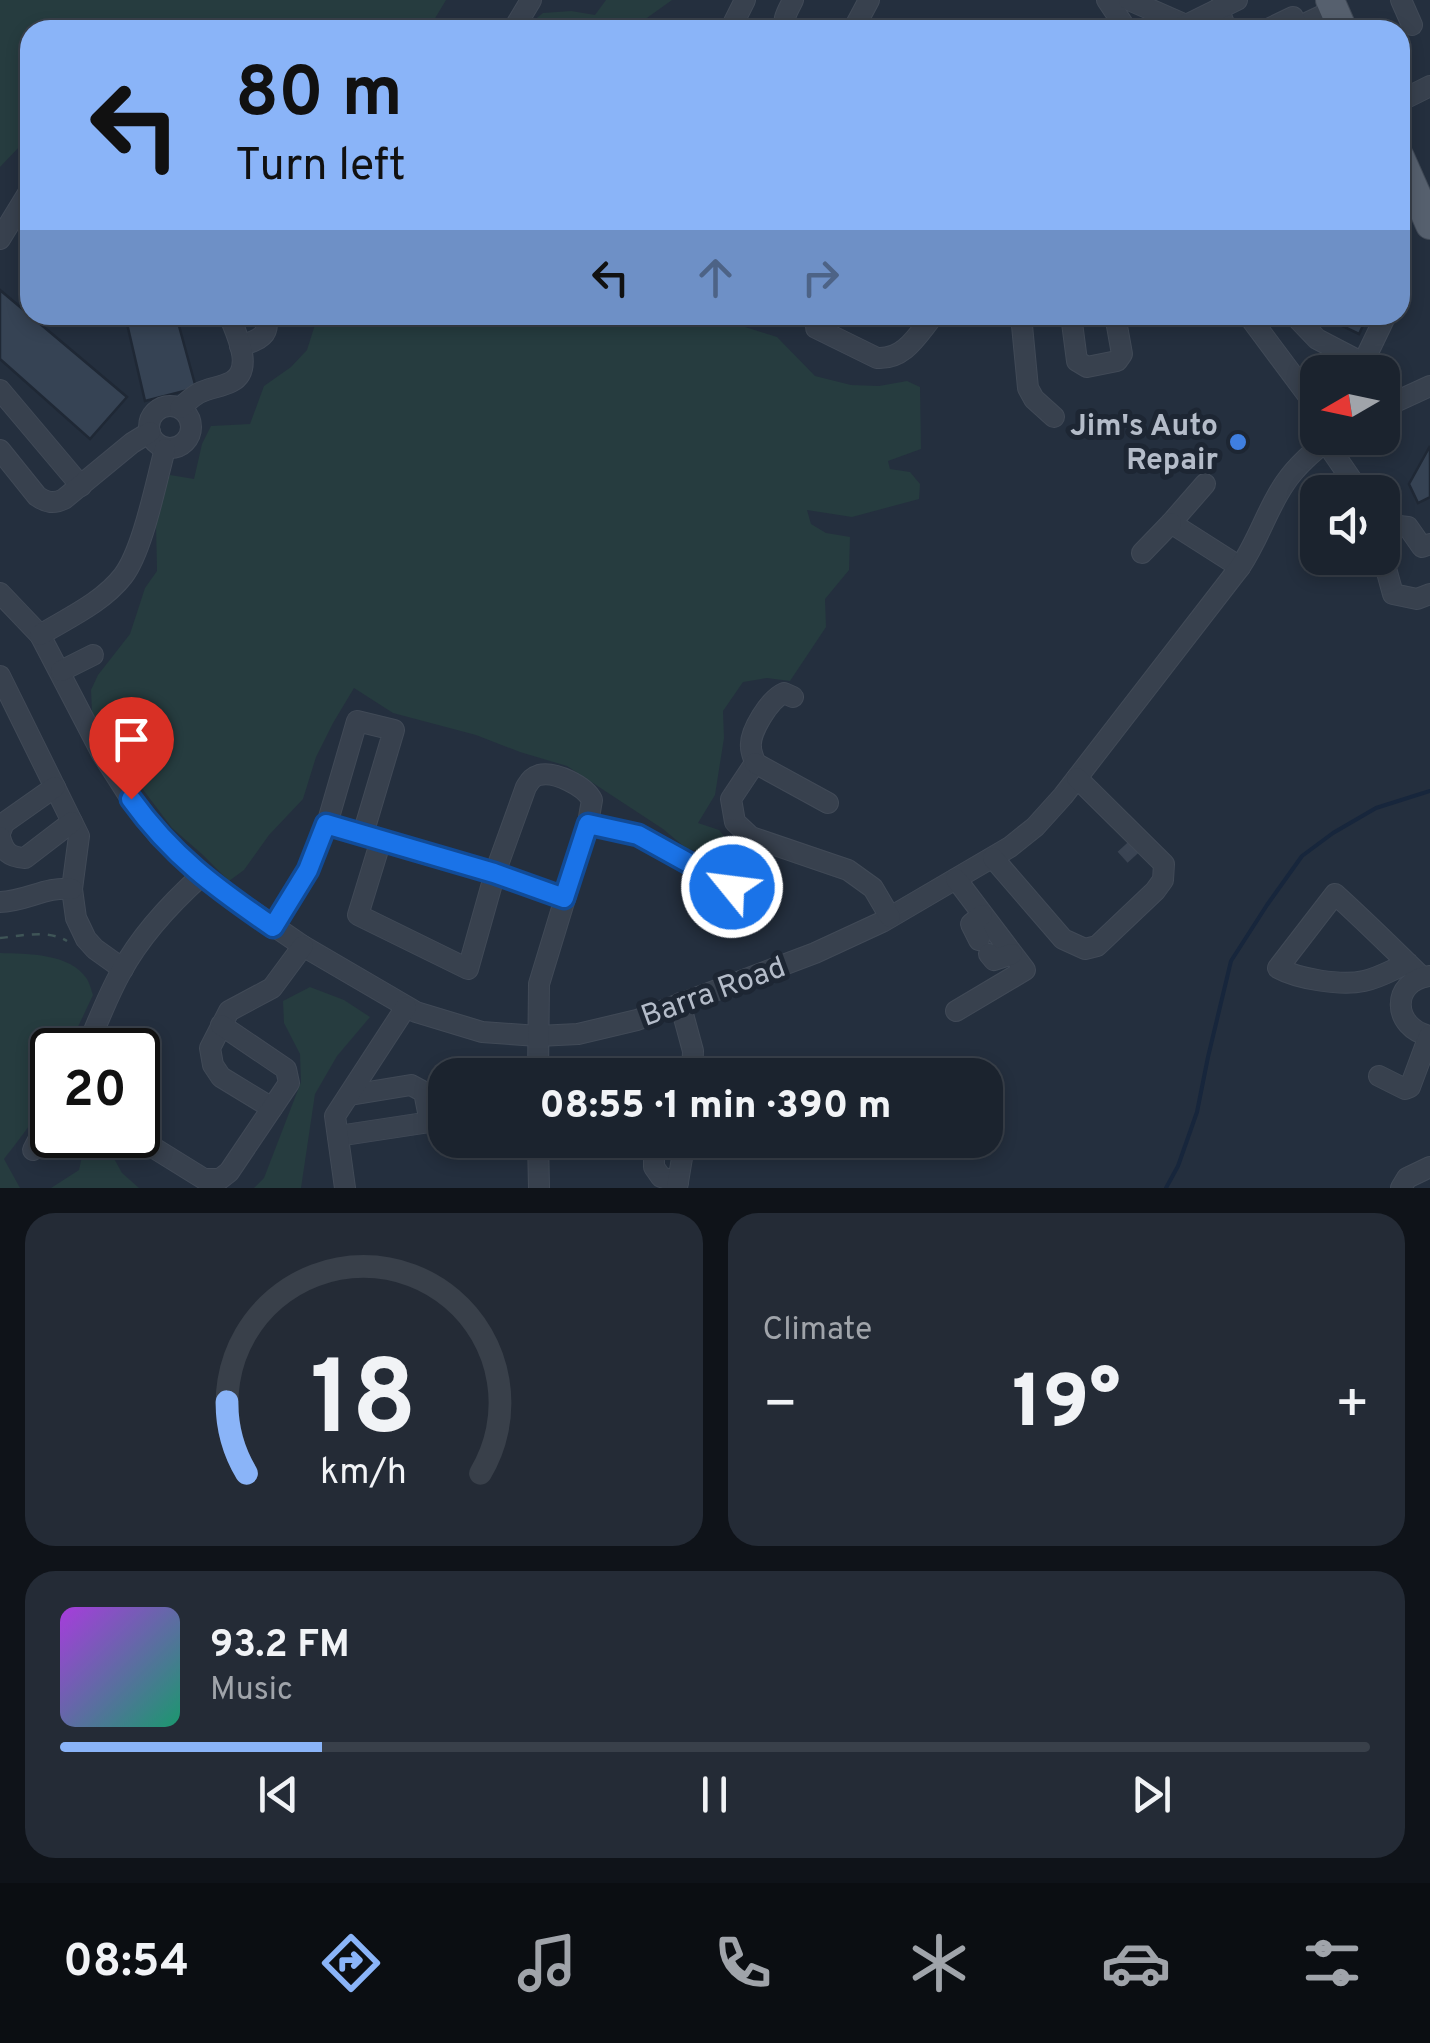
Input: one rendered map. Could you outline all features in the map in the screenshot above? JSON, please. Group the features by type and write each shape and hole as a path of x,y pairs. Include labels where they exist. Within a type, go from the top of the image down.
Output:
{"main road":[{"path":"1410,176 1426,206"}],"street":[{"path":"1128,0 1167,20"},
{"path":"1196,20 1228,5"},
{"path":"1410,20 1412,25"},
{"path":"0,239 20,206"},
{"path":"180,408 198,393 239,376 240,346 233,325"},
{"path":"240,346 262,338 267,325"},
{"path":"816,328 878,358 888,359 904,352 926,325"},
{"path":"1022,325 1028,388 1054,417"},
{"path":"1073,325 1077,362 1087,367 1117,362 1122,354 1118,325"},
{"path":"1255,325 1300,385"},
{"path":"1261,333 1272,325"},
{"path":"1304,325 1344,355"},
{"path":"1370,355 1382,325"},
{"path":"1400,397 1430,386"},
{"path":"0,390 80,486"},
{"path":"180,408 189,416 190,436 180,447 165,449 153,441 150,422 157,410 180,408"},
{"path":"0,450 37,496 45,502 56,502 150,432"},
{"path":"40,635 104,595 124,575 136,552 165,449"},
{"name":"Barra Road","path":"0,593 40,635 124,790 159,836 201,876 273,927 406,1007 482,1032 578,1034 637,1020 815,953 890,917 1020,840 1078,778 1240,566 1284,484 1312,455"},
{"path":"1142,553 1205,484"},
{"path":"1171,523 1240,566"},
{"path":"1400,526 1408,527 1422,547 1430,544"},
{"path":"1388,575 1394,594 1416,599 1430,594"},
{"path":"60,671 93,655"},
{"path":"0,676 79,836 72,889 81,930 96,949 122,968"},
{"path":"793,697 784,693 775,697 754,730 750,744 756,763 828,803"},
{"path":"273,927 308,870 357,720 394,730 358,916 468,969 494,873 526,787 541,774 585,788 592,800 588,824 538,984 538,1058"},
{"path":"756,763 730,799 736,822 752,837 848,870 873,888 890,917"},
{"path":"992,858 1063,939 1085,949 1098,946 1155,891 1163,880 1164,864 1078,778"},
{"path":"55,787 4,823 0,835 4,850 12,858 25,858 72,822"},
{"path":"1120,820 1118,832 1130,851 1144,862 1158,858"},
{"path":"326,824 494,873 564,898"},
{"path":"588,824 638,835 732,887"},
{"path":"96,1028 122,968 155,922 201,876"},
{"path":"956,880 1024,970 956,1010"},
{"path":"0,902 50,889 72,889"},
{"path":"1335,894 1420,972 1353,982 1289,974 1278,968 1335,894"},
{"path":"982,915 971,924 984,947 994,960 1012,954"},
{"path":"272,1108 221,1076 211,1059 210,1048 234,1008 272,988 303,946"},
{"path":"1379,1076 1406,1089 1410,1087 1430,1036 1412,1030 1400,1009 1407,986 1420,972"},
{"path":"680,1003 693,1058"},
{"path":"345,1188 335,1116 406,1007"},
{"path":"160,1151 204,1179 220,1179 230,1172 288,1083 288,1073 221,1025"},
{"path":"338,1136 430,1122 424,1092 411,1085 350,1095"},
{"path":"538,1158 539,1188"},
{"path":"654,1161 661,1177 677,1185 682,1158"},
{"path":"1401,1188 1408,1178 1430,1167"}],"path":[{"path":"0,938 54,935 65,939 75,950"}],"green space":[{"path":"0,0 446,0 434,20 20,20 20,146 0,167"},
{"path":"606,0 672,0 644,20 534,20 543,13 571,11 595,15"},
{"path":"315,325 739,325 777,337 815,376 851,385 907,381 920,387 921,449 888,461 890,469 910,472 920,484 919,499 852,517 807,510 811,524 826,533 850,537 849,570 825,599 826,627 790,681 767,678 743,682 723,711 724,738 715,795 698,823 719,830 734,848 758,858 744,870 731,866 719,855 687,849 567,766 476,735 393,713 354,688 316,757 303,799 269,835 244,870 229,881 172,828 104,738 92,712 91,690 130,634 145,588 157,571 159,496 170,475 194,479 202,444 211,426 250,424 264,386 307,350"},
{"path":"0,953 48,957 80,970 93,995 77,1028 30,1028 30,1125 4,1159 20,1188 0,1188"},
{"path":"310,987 344,1000 370,1017 337,1056 315,1094 301,1188 254,1188 264,1178 301,1082 300,1054 284,1023 283,1001"},
{"path":"82,1158 114,1158 122,1173 139,1188 51,1188 79,1170"}],"building":[{"path":"0,290 20,307 20,325 42,325 127,397 90,439 0,359"},
{"path":"127,325 179,325 196,388 145,401"},
{"path":"1340,325 1363,325 1359,334"},
{"path":"1430,446 1430,497 1418,503 1409,484"}],"waterway":[{"path":"1166,1188 1197,1112 1231,961 1267,905 1302,856 1333,833 1376,808 1430,791"}],"tunnel":[{"path":"1125,845 1135,856"}],"place":[{"name":"Jim's Auto Repair","path":"1238,442"}],"route":[{"path":"131,799 188,865 273,927 308,870 326,824 494,873 564,898 588,824 638,835 732,887"}]}
